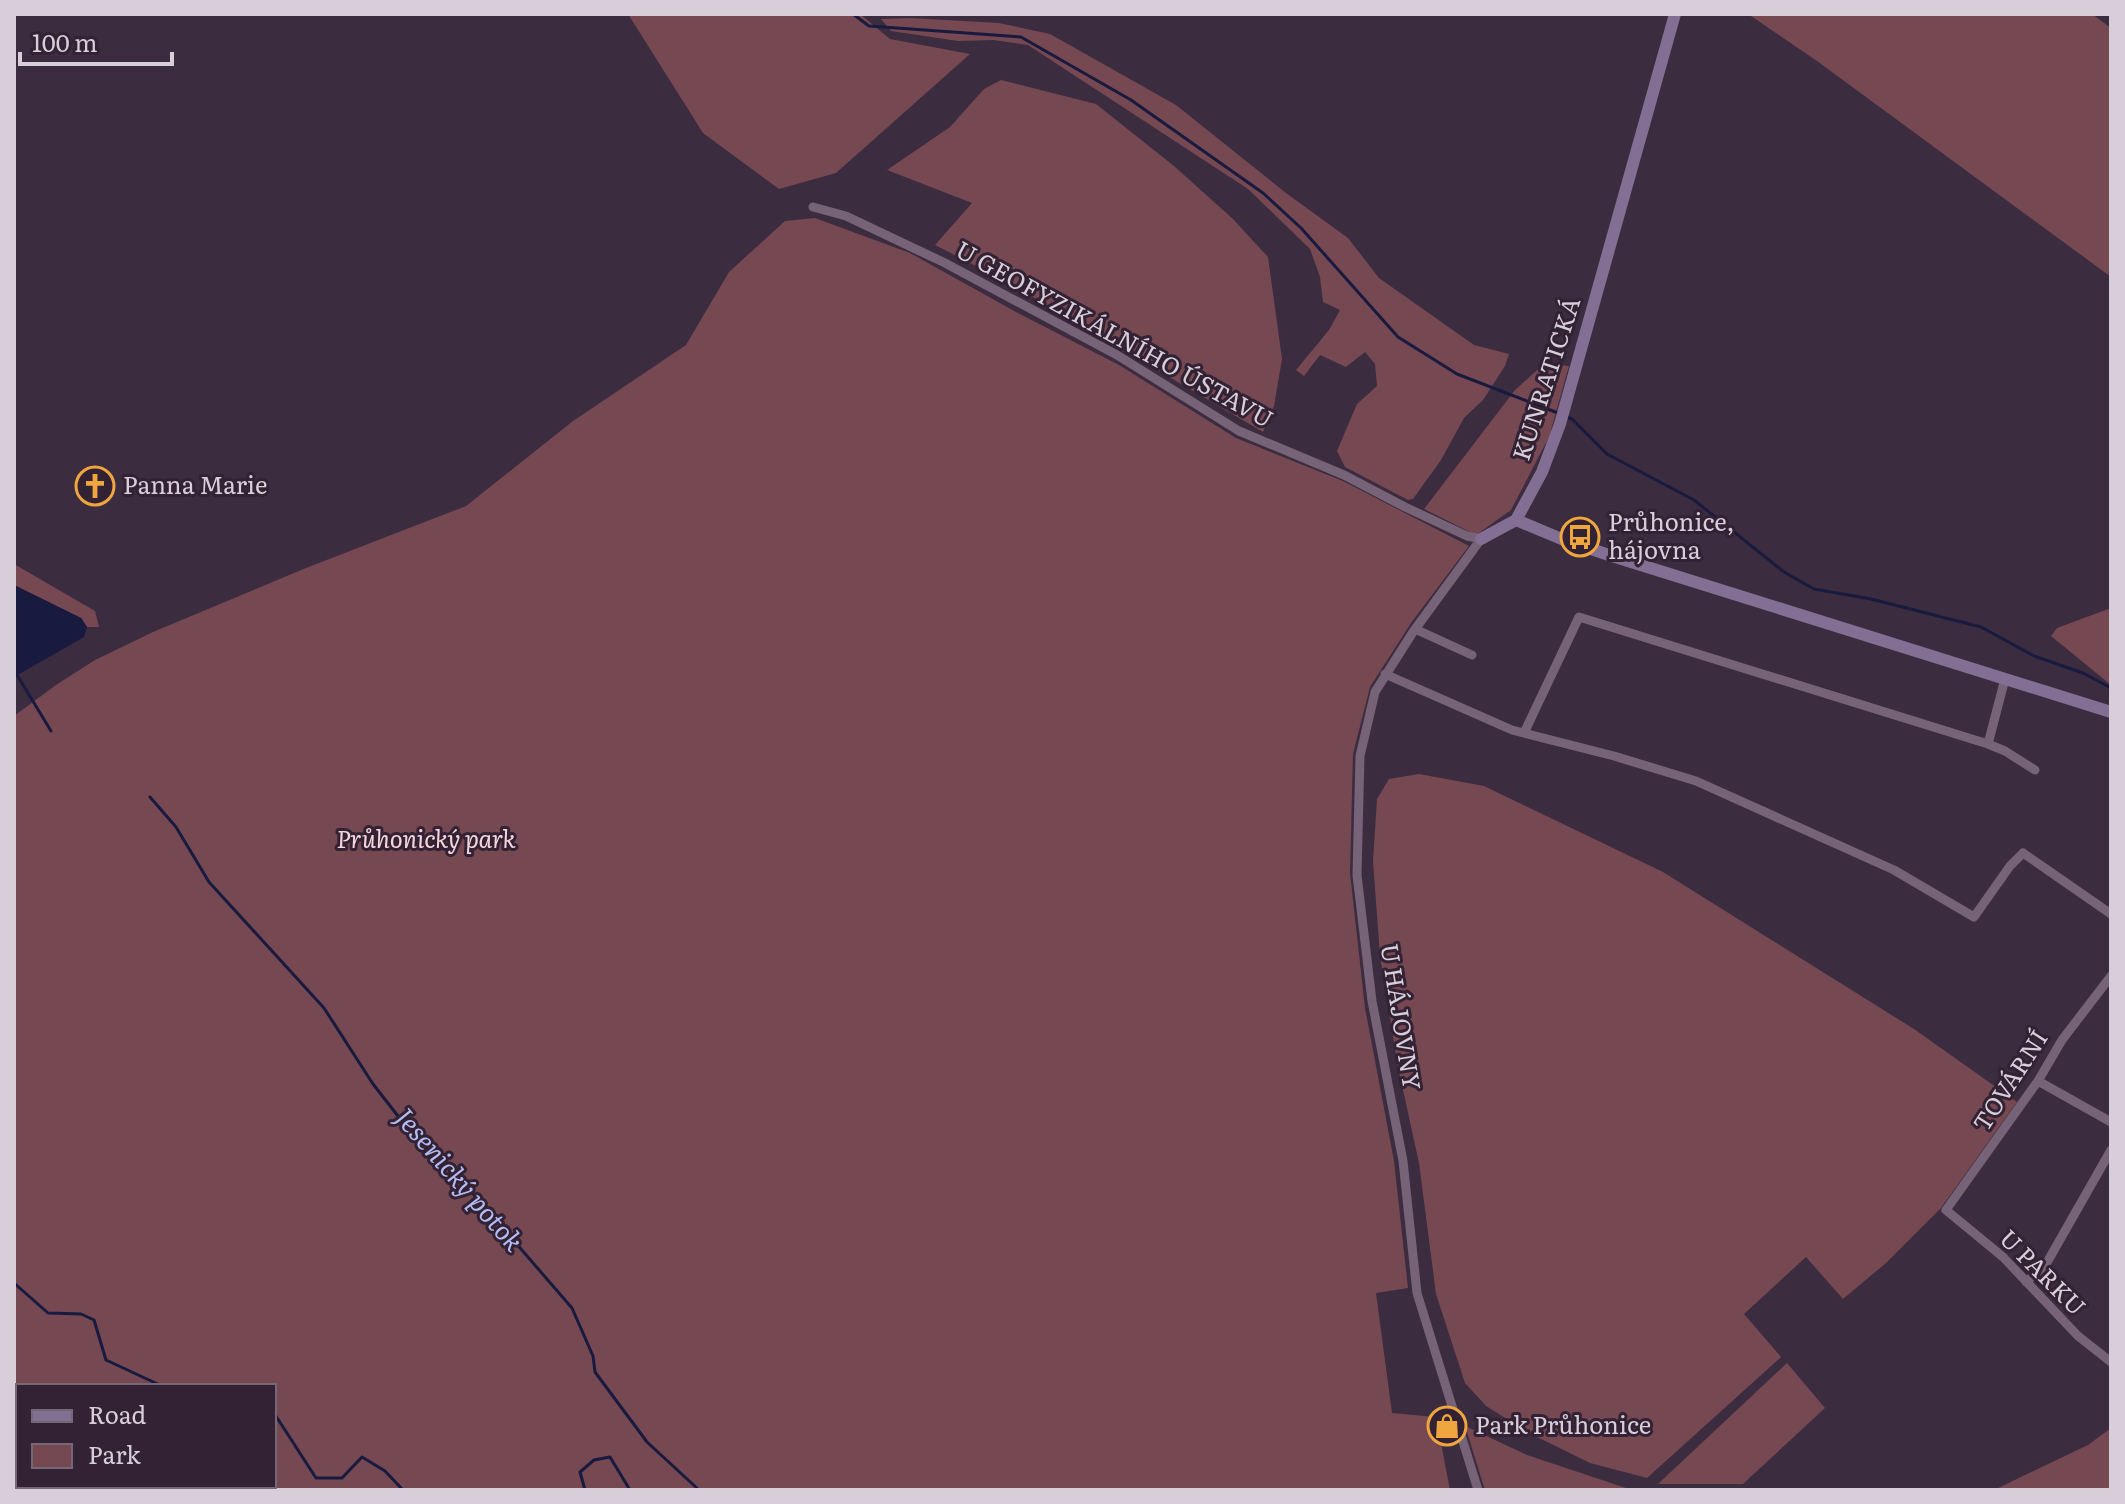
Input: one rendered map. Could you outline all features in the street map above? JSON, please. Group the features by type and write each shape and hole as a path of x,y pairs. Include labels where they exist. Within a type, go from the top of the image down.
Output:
{"street":[{"name":"KUNRATICKÁ","path":"1516,520 1542,472 1560,424 1675,14"},
{"name":"U GEOFYZIKÁLNÍHO ÚSTAVU","path":"813,207 846,216 945,263 1117,355 1239,431 1344,475 1442,524 1481,539"},
{"name":"U HÁJOVNY","path":"1478,1490 1417,1293 1403,1161 1372,1001 1357,875 1360,756 1375,692 1385,674 1481,539 1516,520"},
{"path":"1516,520 1564,540 2111,712"},
{"path":"1524,733 1579,617 1988,744 2035,770"},
{"path":"1415,629 1472,655"},
{"path":"1385,674 1524,733 1696,781 1894,870 1974,917 2008,868 2023,853 2111,914"},
{"path":"1988,744 2005,679"},
{"name":"TOVÁRNÍ","path":"1946,1210 2038,1081 2062,1040 2107,987 2111,976"},
{"path":"2038,1081 2111,1122"},
{"path":"2026,1282 2045,1266 2111,1150"},
{"name":"U PARKU","path":"1946,1210 2003,1257 2078,1336 2111,1362"}],"green space":[{"path":"628,14 860,14 890,39 970,54 836,173 779,189 703,133"},
{"path":"1748,14 2092,14 2111,28 2111,277 1817,61"},
{"path":"881,19 999,23 1050,34 1176,105 1348,238 1379,278 1474,345 1509,354 1505,366 1483,400 1464,418 1441,460 1413,499 1408,500 1345,467 1337,451 1357,404 1377,386 1375,364 1365,352 1346,367 1320,355 1304,376 1296,370 1329,330 1340,310 1323,302 1320,277 1310,249 1248,189 1028,45 993,40 958,41 891,31"},
{"path":"1001,80 1096,104 1174,166 1233,219 1268,257 1282,359 1274,406 1263,432 1009,283 935,245 972,203 887,170 950,127 984,89"},
{"name":"Průhonický park","path":"815,218 910,253 1119,365 1236,438 1343,481 1469,546 1411,623 1370,687 1353,754 1350,873 1365,1008 1394,1161 1408,1288 1376,1293 1392,1413 1436,1417 1450,1490 14,1490 14,716 95,660 153,632 466,506 573,421 686,345 729,272 785,221"},
{"path":"1545,363 1569,366 1549,437 1511,510 1476,535 1424,509 1515,390"},
{"path":"14,564 95,611 99,627 87,627 81,618 14,585"},
{"path":"2111,608 2111,685 2051,636 2057,628"},
{"path":"1419,774 1484,786 1663,872 1914,1029 2017,1102 1941,1208 1886,1263 1843,1299 1806,1257 1744,1314 1781,1357 1647,1478 1590,1463 1529,1433 1486,1406 1465,1383 1436,1294 1419,1163 1398,1067 1380,956 1373,861 1377,799 1389,779"},
{"path":"1787,1363 1825,1408 1743,1484 1658,1484"},
{"path":"1465,1426 1527,1455 1632,1490 1485,1490"},
{"path":"2111,1428 2111,1490 1994,1490 2088,1445"}],"shaded area":[{"path":"14,585 81,618 87,627 84,637 14,677"}],"waterway":[{"path":"853,14 869,26 1021,37 1131,100 1263,193 1301,228 1398,337 1457,374 1558,413"},
{"path":"1565,416 1572,419 1607,454 1694,500 1784,572 1814,589 1871,599 1981,627 2034,656 2083,673 2111,688"},
{"name":"Jesenický potok","path":"14,670 51,731"},
{"name":"Jesenický potok","path":"150,797 176,827 209,882 324,1008 373,1084 419,1143 450,1167 572,1308 593,1356 595,1372 647,1442 699,1490"},
{"path":"14,1283 48,1313 81,1314 94,1320 106,1360 158,1384"},
{"path":"276,1416 316,1478 342,1478 362,1457 385,1471 403,1490"},
{"path":"585,1490 580,1472 594,1460 610,1457 630,1490"}],"place":[{"name":"Panna Marie","path":"95,486"},
{"name":"Průhonice, hájovna","path":"1580,537"},
{"name":"Park Průhonice","path":"1447,1426"}]}
